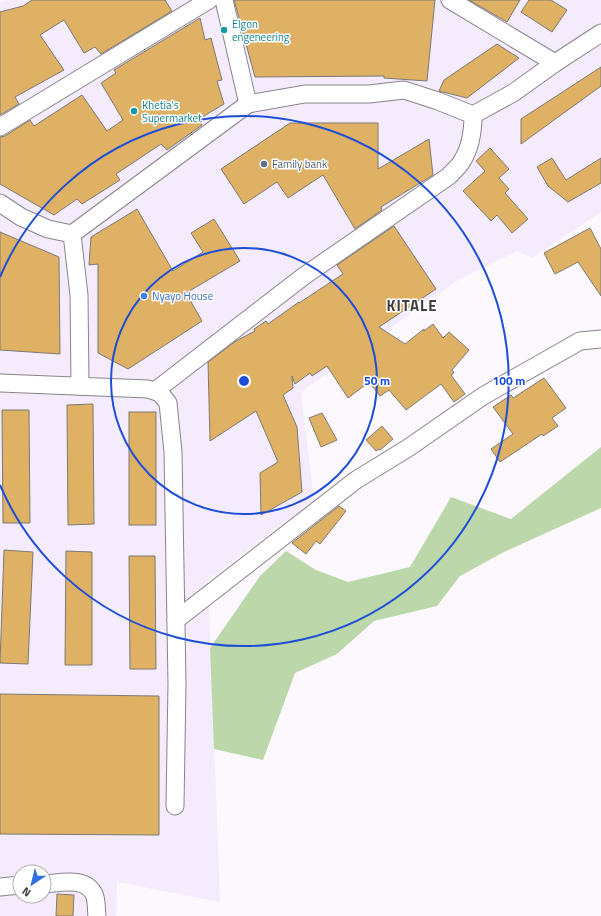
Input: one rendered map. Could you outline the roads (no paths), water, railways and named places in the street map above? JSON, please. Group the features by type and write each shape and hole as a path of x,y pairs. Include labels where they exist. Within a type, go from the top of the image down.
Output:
{"street":[{"path":"0,127 209,0"},
{"path":"224,0 248,104"},
{"path":"450,0 555,63"},
{"path":"473,115 512,93 601,33"},
{"path":"0,203 22,217 48,229 72,234 248,104 305,94 369,94 404,90 438,101 473,115"},
{"path":"155,391 304,276 448,176 462,162 469,146 473,132 473,115"},
{"path":"72,234 79,295 80,386"},
{"path":"176,620 356,480 408,448 490,392 580,341 601,339"},
{"path":"0,383 148,389 160,393 168,403 172,445 176,620 177,684 175,806"},
{"path":"52,884 80,882 88,885 94,894 97,916"},
{"path":"0,887 12,886"}],"place":[{"name":"Elgon engeneering","path":"224,30"},
{"name":"Khetia's Supermarket","path":"134,111"},
{"name":"Family bank","path":"264,164"},
{"name":"Nyayo House","path":"144,296"}],"district":[{"name":"KITALE","path":"412,305"}]}
